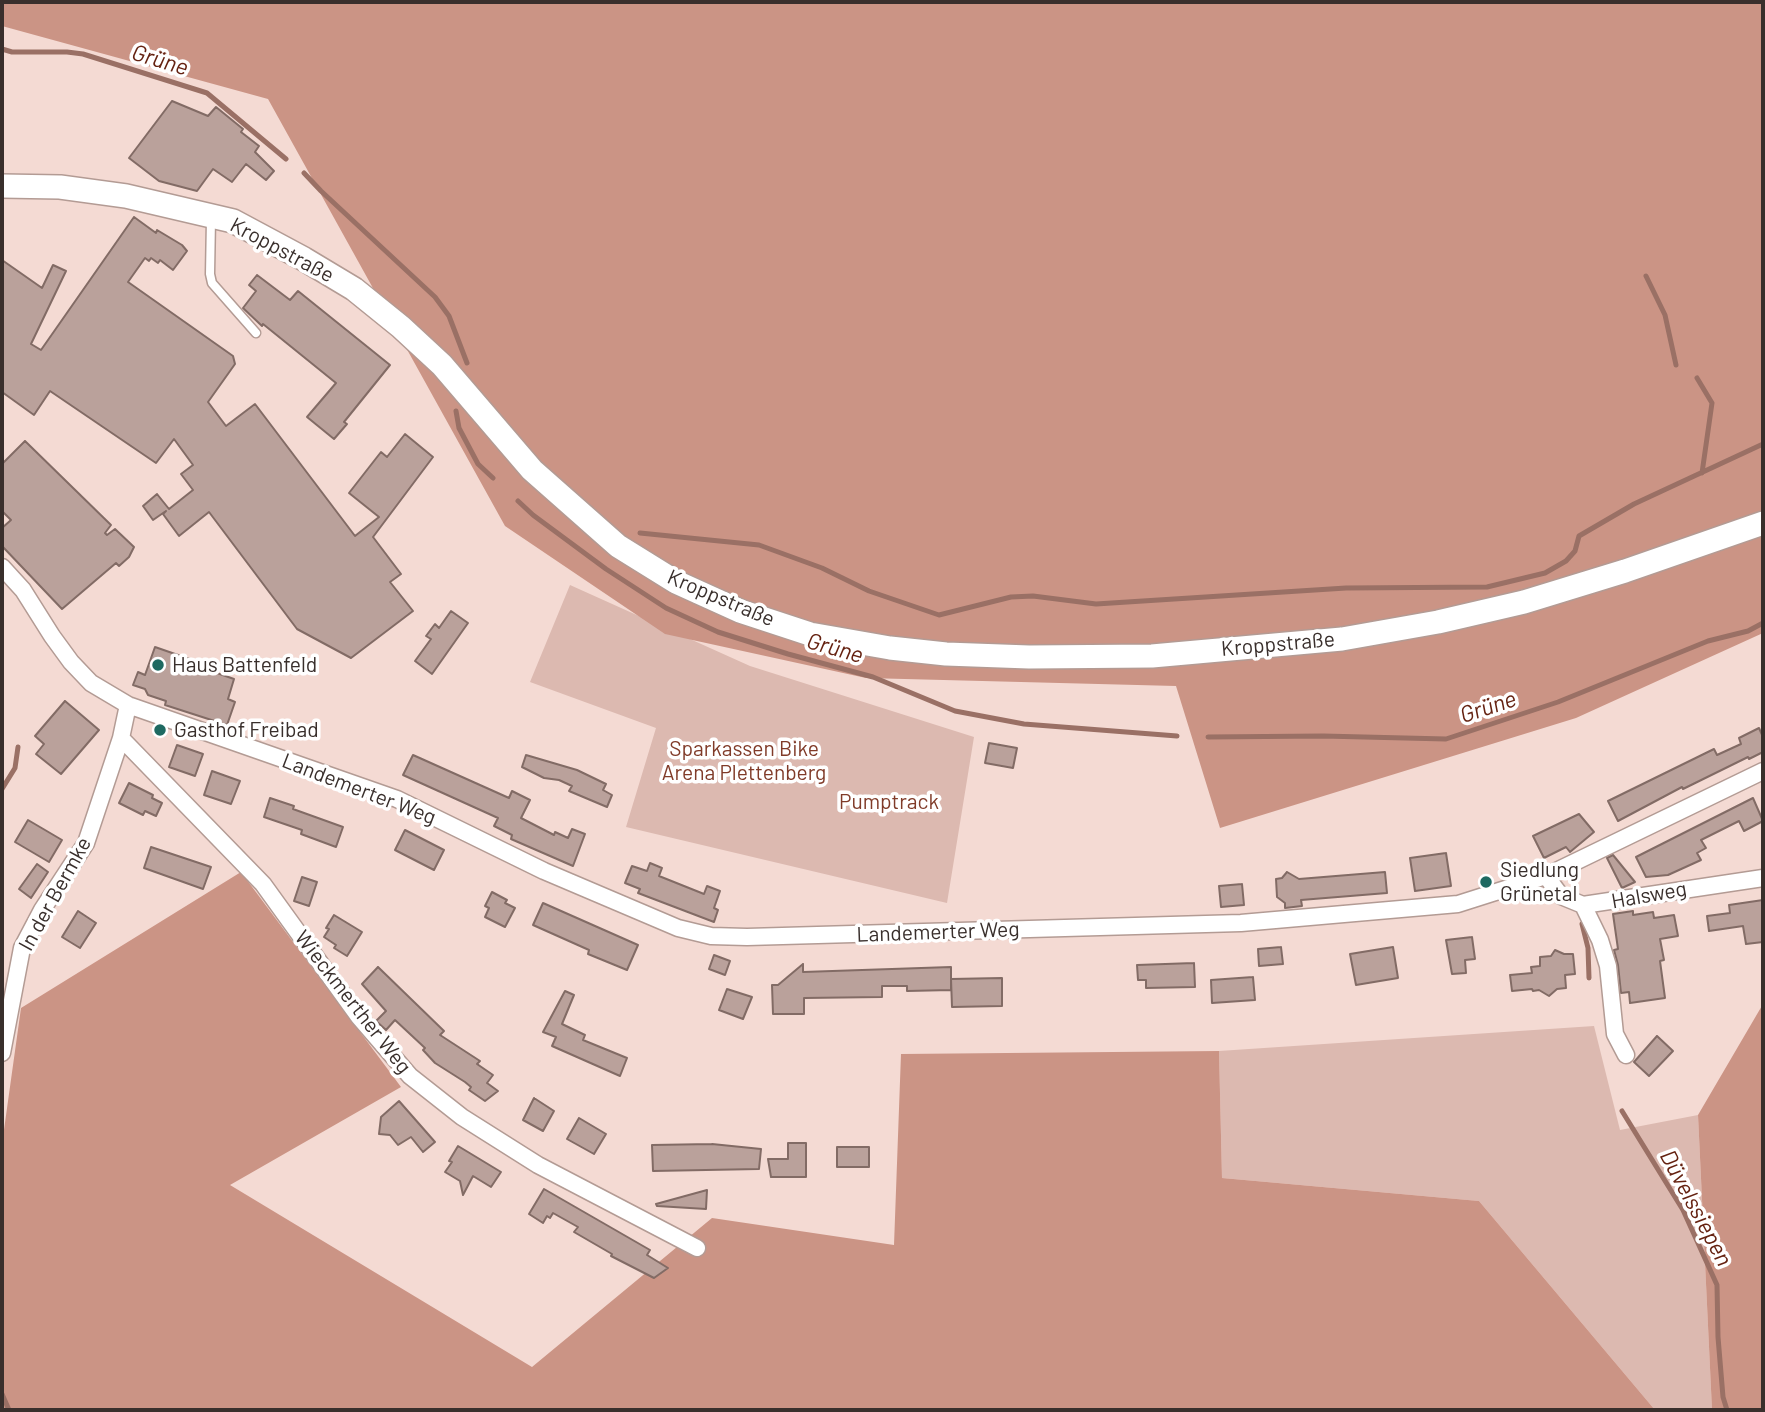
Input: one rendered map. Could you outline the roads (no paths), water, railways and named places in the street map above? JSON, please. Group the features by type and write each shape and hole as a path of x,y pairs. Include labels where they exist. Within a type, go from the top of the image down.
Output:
{"street":[{"name":"Kroppstraße","path":"2,186 60,187 100,192 233,220 304,259 354,289 442,365 532,470 618,546 697,592 740,611 810,634 890,649 1029,657 1152,656 1342,639 1438,622 1524,602 1763,523"},
{"name":"Landemerter Weg","path":"2,568 23,590 51,636 71,662 91,683 128,705 397,799 544,871 678,928 711,936 1241,923 1458,904 1546,876 1763,771"},
{"path":"121,738 128,705"},
{"name":"In der Bermke","path":"2,1053 22,948 42,910 86,843 121,738"},
{"name":"Wieckmerther Weg","path":"121,738 262,884 359,1017 410,1076 462,1116 538,1166 697,1248"},
{"name":"Halsweg","path":"1546,876 1561,896 1583,905 1763,878"},
{"path":"1583,905 1600,940 1608,966 1615,1034 1626,1055"}],"lane":[{"path":"211,216 212,283 256,333"}],"waterway":[{"name":"Grüne","path":"2,49 12,52 83,54 207,93 286,159"},
{"name":"Grüne","path":"304,173 435,297 449,316 467,363"},
{"path":"1646,276 1665,315 1676,365"},
{"path":"1697,378 1712,403 1702,473"},
{"name":"Grüne","path":"456,411 459,428 478,464 493,478"},
{"path":"640,533 759,545 822,568 869,591 939,615 1011,597 1033,596 1096,604 1346,588 1487,587 1545,573 1566,561 1575,551 1579,536 1634,504 1763,444"},
{"name":"Grüne","path":"518,501 606,569 666,608 718,632 873,677 955,711 1024,724 1177,736"},
{"name":"Grüne","path":"1208,737 1446,739 1558,702 1708,641 1748,631 1763,623"},
{"path":"2,789 15,768 18,747"},
{"name":"Düvelssiepen","path":"1582,924 1588,948 1589,978"},
{"name":"Düvelssiepen","path":"1622,1111 1683,1210 1717,1285 1718,1337 1723,1397 1727,1410"},
{"path":"2,1394 9,1410"}],"place":[{"name":"Haus Battenfeld","path":"158,665"},
{"name":"Gasthof Freibad","path":"160,730"},
{"name":"Siedlung Grünetal","path":"1486,882"}],"park label":[{"name":"Sparkassen Bike Arena Plettenberg","path":"744,761"},
{"name":"Pumptrack","path":"889,802"}]}
